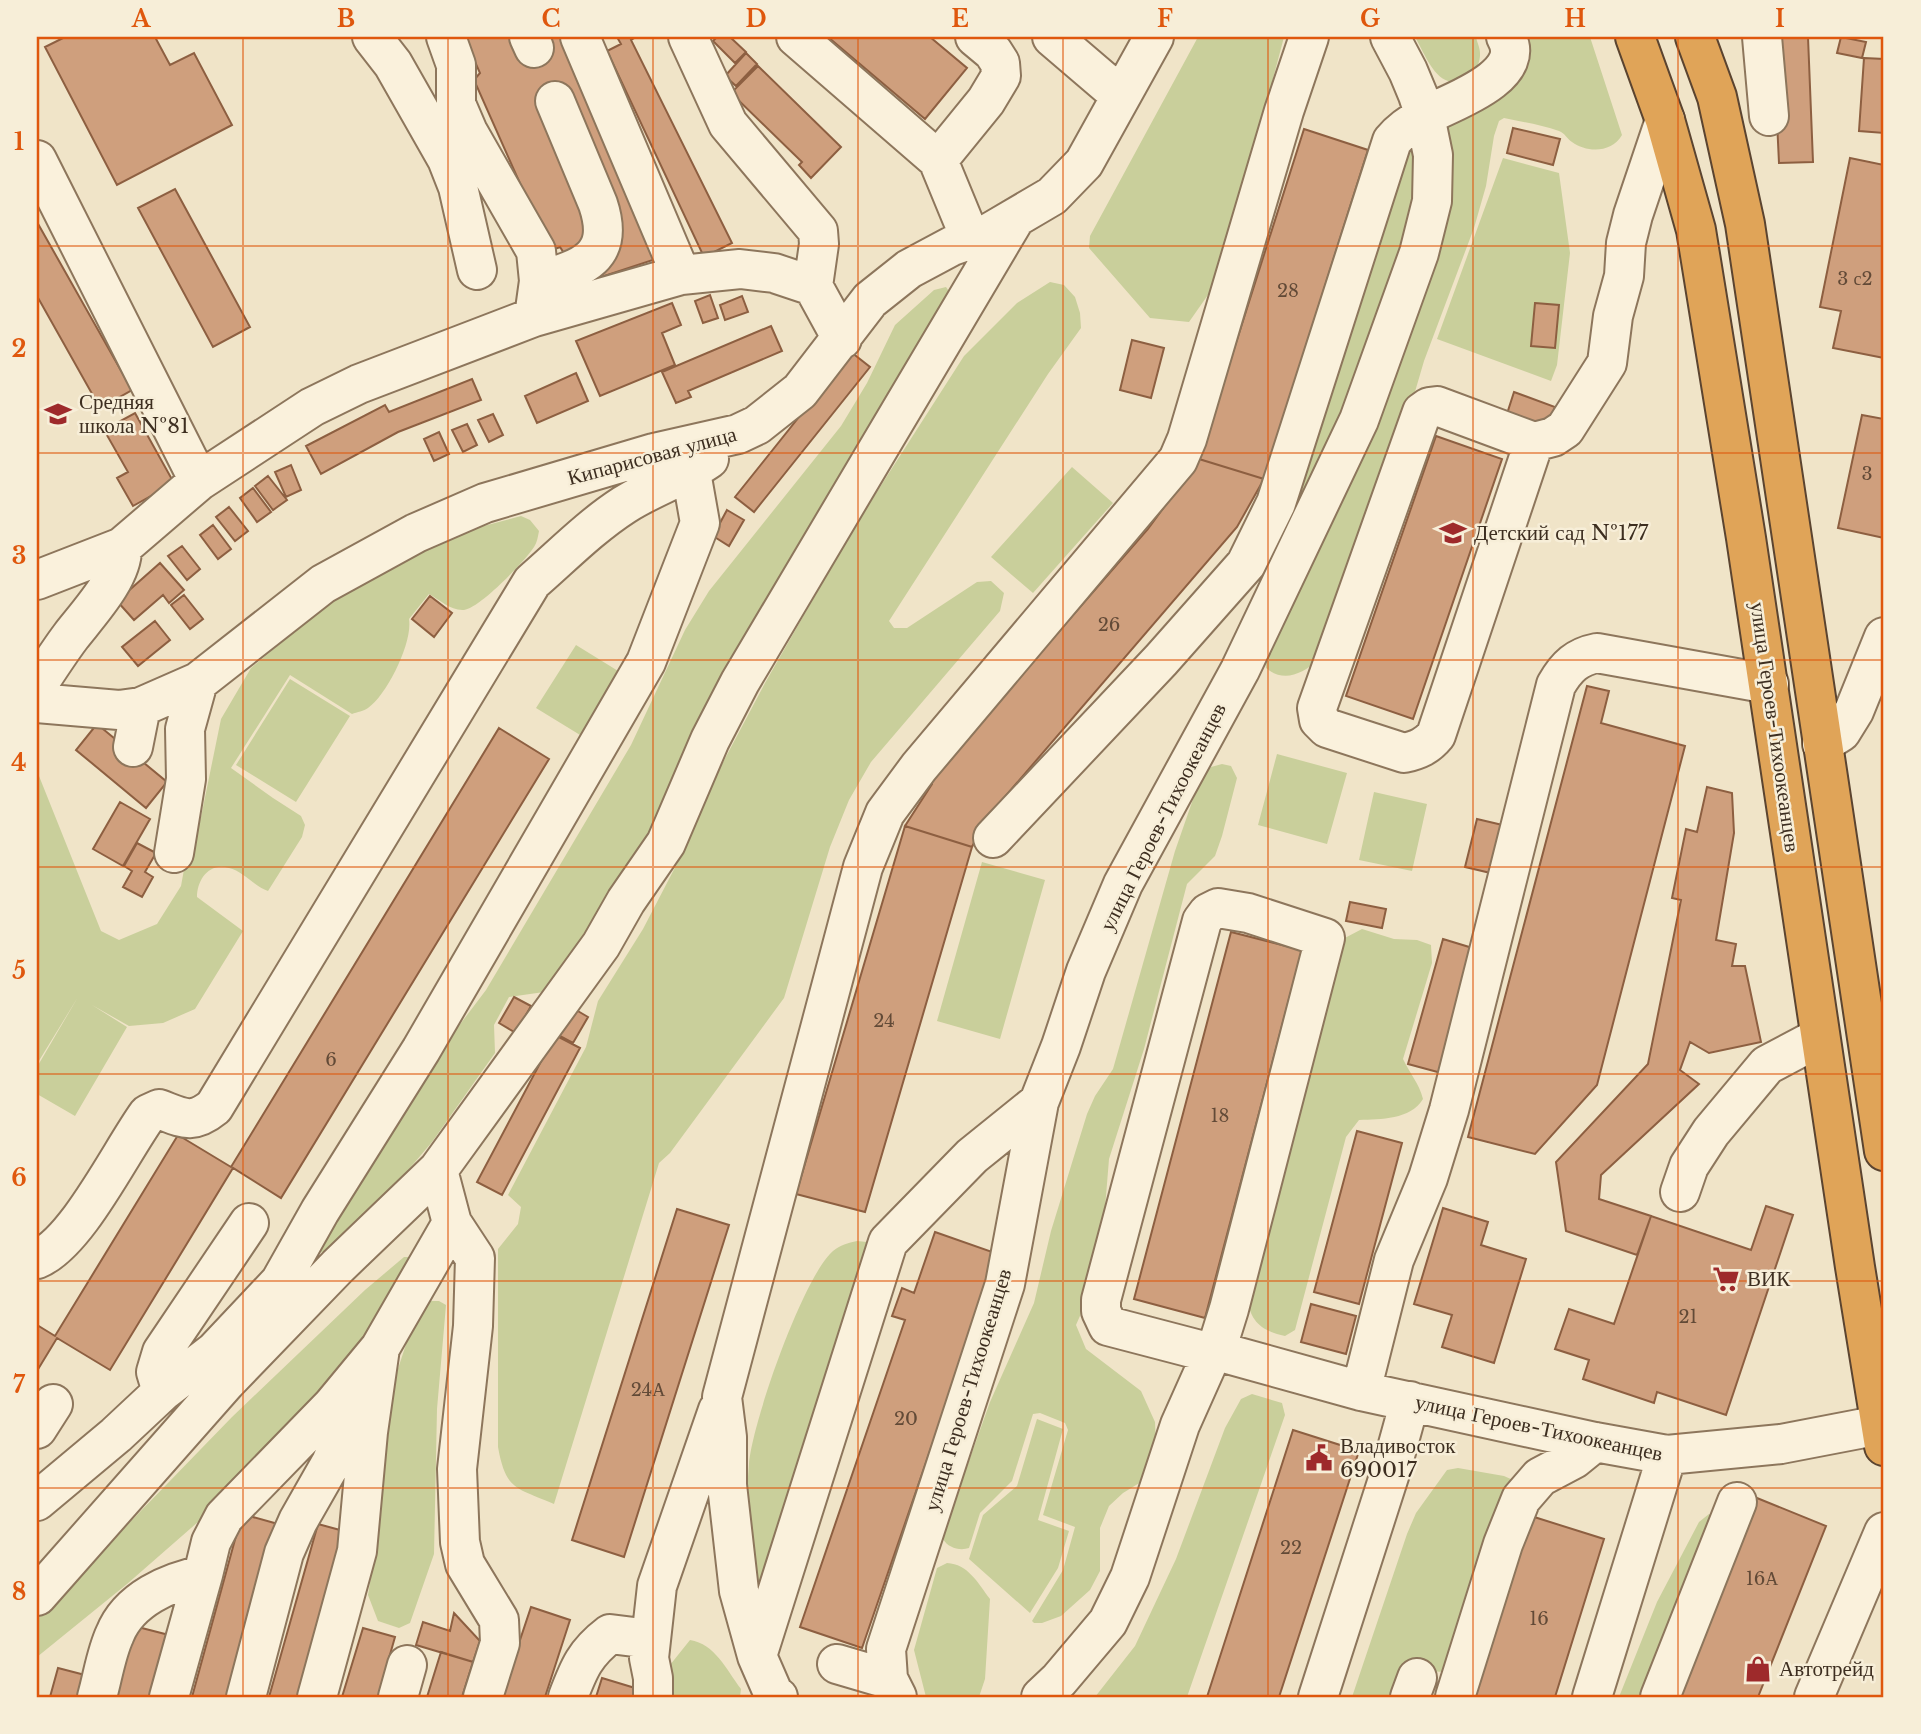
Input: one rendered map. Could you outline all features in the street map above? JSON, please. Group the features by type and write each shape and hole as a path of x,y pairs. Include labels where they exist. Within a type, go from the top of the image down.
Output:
{"highway":[{"name":"улица Героев-Тихоокеанцев","path":"1634,37 1665,120 1696,230 1769,684 1882,1435"},
{"name":"улица Героев-Тихоокеанцев","path":"1695,37 1717,97 1745,224 1884,1152"}],"street":[{"path":"372,37 393,64 447,159 458,187 477,270"},
{"path":"446,37 456,65 456,104 468,132 536,251 537,299"},
{"path":"580,37 681,275"},
{"path":"688,37 728,124 818,231 820,244 813,286 842,339"},
{"path":"796,37 938,160 971,240"},
{"path":"938,160 986,101 1001,76 1000,63 993,52 975,37"},
{"path":"1052,37 1121,96"},
{"name":"Кипарисовая улица","path":"37,703 119,710 141,707 198,682 323,584 416,533 485,503 654,453 738,434 757,425 800,391 870,300 909,269 952,246 1014,220 1052,196 1084,163 1154,37"},
{"path":"653,1697 650,1639 660,1571 722,1397 863,867 885,813 919,767 1178,460 1187,439 1284,111 1309,37"},
{"name":"улица Героев-Тихоокеанцев","path":"893,1688 886,1648 1005,1283 1039,1102 1086,971 1123,884 1240,670 1359,420 1419,253 1432,201 1433,155 1425,116 1408,71 1390,37"},
{"path":"993,838 1161,660 1246,564 1276,503 1392,141 1399,132 1425,116 1491,82 1508,57 1509,42 1506,37"},
{"path":"1762,37 1769,116"},
{"path":"37,580 122,547 199,481 312,407 537,299 591,259 602,239 603,219 555,102"},
{"path":"1534,442 1436,735 1428,744 1415,751 1404,752 1327,728 1319,720 1317,708 1422,412 1437,406 1534,442 1553,437 1565,429 1606,363 1624,276 1626,243 1665,120"},
{"path":"37,160 199,481"},
{"path":"37,1501 116,1435 162,1392 221,1367 338,1266 438,1170 601,945 626,901 666,843 710,740 740,682 1014,220"},
{"path":"537,299 681,275 740,269 774,273 813,286"},
{"path":"37,1259 48,1255 76,1224 148,1114 159,1109 188,1120 203,1116 214,1107 532,582 622,507 649,490 666,485 691,472 757,425"},
{"path":"37,1596 221,1367 280,1282 320,1211 421,1050 646,662 700,523 691,472"},
{"path":"37,686 71,636 99,603 123,556 122,547"},
{"path":"1822,744 1841,732 1854,711 1884,637"},
{"path":"1361,1391 1394,1260 1428,1178 1449,1110 1556,685 1564,671 1583,656 1597,653 1769,684"},
{"path":"174,853 186,779 184,729 198,682"},
{"path":"133,747 141,707"},
{"name":"улица Героев-Тихоокеанцев","path":"1215,1354 1325,947 1325,938 1248,913 1218,908 1202,921 1101,1300 1101,1311 1108,1326 1215,1354 1224,1353 1361,1391 1667,1455 1882,1435"},
{"path":"1680,1192 1689,1166 1711,1132 1767,1065 1820,1037"},
{"path":"757,1656 888,1242 972,1156 1039,1102"},
{"path":"438,1170 452,1223 475,1258 473,1326 457,1469 460,1542 465,1564 499,1620 500,1643 483,1697"},
{"path":"162,1392 156,1372 162,1352 249,1223"},
{"path":"246,1697 284,1553 298,1521 331,1463 380,1348 452,1223"},
{"path":"169,1697 211,1542 224,1517 332,1406 380,1348"},
{"path":"317,1697 357,1551 368,1432 380,1348"},
{"path":"1041,1697 1108,1622 1130,1577 1180,1425 1209,1360 1215,1354"},
{"path":"722,1397 727,1437 727,1485 739,1591 757,1656 775,1697"},
{"path":"1318,1697 1383,1496 1410,1401"},
{"path":"1455,1697 1503,1544 1521,1499 1540,1478 1595,1442"},
{"path":"1592,1697 1667,1455"},
{"path":"1660,1697 1737,1502"},
{"path":"1814,1697 1884,1532"},
{"path":"97,1697 115,1632 128,1614 141,1601 168,1585 203,1575"},
{"path":"568,1697 580,1664 594,1646 610,1634 650,1639"},
{"path":"837,1664 893,1688"}],"green space":[{"path":"1198,37 1284,37 1241,200 1210,292 1189,322 1150,318 1089,248 1090,236"},
{"path":"1415,37 1476,37 1480,59 1475,71 1460,82 1442,78"},
{"path":"1524,37 1590,37 1622,135 1618,141 1606,148 1592,149 1578,146 1561,132 1552,129 1504,118 1499,121 1486,186 1474,228 1424,361 1385,494 1318,660 1293,675 1273,673 1266,668 1265,656 1327,531 1372,425 1437,127"},
{"path":"1412,135 1420,200 1375,341 1302,500 1296,499"},
{"path":"1503,158 1559,173 1570,253 1557,365 1551,381 1437,339"},
{"path":"1050,282 1064,285 1075,297 1081,328 1048,374 889,621 894,628 907,628 977,582 991,581 1004,593 1000,611 871,762 849,800 830,847 784,998 670,1153 659,1163 554,1504 522,1490 509,1480 498,1447 498,1249 518,1224 521,1207 508,1195 586,1047 598,1001 643,929 681,856 720,768 765,683 855,526 964,356 1017,303"},
{"path":"946,287 953,297 654,828 564,971 544,992 509,997 494,1025 495,1053 432,1142 387,1195 342,1240 322,1253 320,1250 404,1114 436,1056 486,990 631,745 685,630 709,591 841,426 867,383 895,325 934,290"},
{"path":"1072,467 1113,503 1033,593 991,557"},
{"path":"521,516 530,520 539,531 536,544 529,554 502,583 464,610 446,605 429,594 409,619 407,641 397,667 383,692 368,708 352,714 290,675 231,768 301,816 305,825 302,837 268,891 229,868 210,870 202,879 197,897 243,931 195,1009 163,1023 129,1026 92,1005 127,1027 75,1116 37,1094 37,1067 78,997 37,1064 37,771 101,931 119,940 157,924 181,886 189,842 201,817 221,719 251,668 351,584 465,531"},
{"path":"576,645 623,674 585,738 536,708"},
{"path":"290,679 350,716 296,802 236,765"},
{"path":"1277,754 1347,773 1327,844 1258,825"},
{"path":"1222,764 1231,766 1237,778 1222,836 1215,856 1187,884 1144,1049 1109,1159 1100,1270 1076,1325 1086,1349 1141,1391 1155,1422 1156,1446 1141,1482 1109,1506 1100,1528 1100,1571 1090,1590 1061,1616 1034,1623 1032,1621 1063,1570 1075,1527 1043,1515 1068,1430 1065,1423 1040,1413 1033,1414 1012,1481 980,1513 969,1548 951,1547 943,1539 943,1534 990,1402 1034,1303 1051,1231 1087,1114 1113,1069 1175,851 1199,782 1211,767"},
{"path":"1374,792 1427,804 1412,871 1359,860"},
{"path":"982,862 1045,880 1000,1039 937,1021"},
{"path":"1362,929 1394,939 1417,940 1431,945 1432,963 1403,1059 1423,1099 1403,1115 1359,1120 1346,1137 1295,1330 1285,1336 1258,1324 1251,1313 1247,1297 1341,940"},
{"path":"857,1241 867,1242 872,1247 763,1585 756,1581 748,1493 749,1464 759,1417 781,1352 808,1289 833,1251"},
{"path":"404,1257 410,1257 413,1261 352,1361 238,1487 127,1584 37,1657 37,1618 232,1417 365,1290"},
{"path":"430,1301 439,1301 446,1305 437,1409 434,1554 410,1623 399,1628 378,1621 368,1595 381,1516 384,1444 392,1387 413,1323"},
{"path":"1252,1394 1282,1403 1285,1415 1187,1697 1095,1697 1135,1646 1176,1559 1225,1428 1241,1399"},
{"path":"1037,1419 1063,1429 1038,1520 1069,1531 1058,1568 1030,1613 969,1559 983,1515 1017,1486"},
{"path":"1458,1468 1513,1480 1444,1672 1427,1671 1401,1697 1352,1697 1416,1513 1447,1470"},
{"path":"1709,1514 1719,1521 1652,1697 1619,1697 1657,1602 1699,1522"},
{"path":"947,1563 967,1571 990,1599 985,1679 979,1697 926,1697 914,1650 937,1568"},
{"path":"690,1640 699,1642 719,1658 741,1689 740,1697 662,1697 666,1670"}],"building":[{"path":"65,37 155,37 170,65 194,53 232,125 117,185 45,47"},
{"path":"464,37 560,37 659,258 583,283 560,247 550,251 474,80 480,73"},
{"path":"617,37 636,37 631,40 732,243 704,257 607,51 621,44"},
{"path":"717,37 730,37 746,52 735,63 713,41"},
{"path":"828,37 930,37 967,68 925,119"},
{"path":"1773,37 1808,37 1813,162 1779,163"},
{"path":"1841,37 1866,42 1862,58 1837,53"},
{"path":"746,53 757,64 736,86 725,76"},
{"path":"1864,58 1884,59 1884,133 1859,131"},
{"path":"758,66 841,147 811,178 799,165 802,162 731,93"},
{"path":"1513,128 1560,139 1553,165 1507,153"},
{"path":"1304,129 1368,150 1264,479 1199,459"},
{"path":"1850,158 1884,165 1884,358 1833,348 1841,311 1820,307"},
{"path":"175,189 250,327 213,347 138,208"},
{"path":"37,222 132,390 100,408 37,296"},
{"path":"710,295 718,318 703,323 695,301"},
{"path":"742,296 748,312 725,320 720,305"},
{"path":"672,303 681,325 662,333 675,365 600,396 576,341"},
{"path":"1535,303 1559,305 1555,348 1531,346"},
{"path":"771,326 782,351 688,391 691,397 676,403 662,372"},
{"path":"1132,340 1164,348 1151,398 1120,390"},
{"path":"851,352 870,367 754,512 735,497"},
{"path":"576,373 588,401 537,423 525,396"},
{"path":"472,379 481,400 398,432 321,474 306,446 385,405 389,412"},
{"path":"1514,392 1555,407 1546,431 1506,417"},
{"path":"135,413 174,483 133,506 117,478 128,472 104,430"},
{"path":"493,414 503,435 489,442 478,420"},
{"path":"1862,415 1884,419 1884,538 1838,528"},
{"path":"467,424 477,445 463,452 452,430"},
{"path":"439,432 449,454 434,461 424,439"},
{"path":"1436,436 1502,459 1413,719 1346,696"},
{"path":"1199,459 1264,479 1237,527 985,820 972,847 905,826 932,784 931,778 1148,529"},
{"path":"291,465 301,490 286,497 275,472"},
{"path":"268,476 287,500 273,510 255,486"},
{"path":"253,488 271,512 257,522 240,498"},
{"path":"229,507 248,531 235,541 216,517"},
{"path":"727,510 744,520 729,546 713,536"},
{"path":"213,525 231,549 218,559 200,535"},
{"path":"182,546 200,569 187,580 168,556"},
{"path":"160,563 184,590 169,603 163,595 134,620 117,601"},
{"path":"184,595 203,619 190,629 171,605"},
{"path":"430,596 452,613 434,637 412,619"},
{"path":"155,621 170,640 138,666 122,647"},
{"path":"1587,686 1609,691 1601,723 1685,746 1597,1085 1535,1154 1468,1137"},
{"path":"97,724 167,782 146,808 76,750"},
{"path":"499,728 549,759 281,1198 233,1168 110,1370 57,1338 37,1371 37,1325 55,1336 178,1135 231,1167"},
{"path":"1707,787 1732,793 1734,833 1716,940 1736,944 1732,966 1745,966 1761,1042 1709,1053 1690,1042 1680,1070 1699,1084 1601,1175 1599,1199 1651,1216 1637,1255 1566,1231 1556,1162 1648,1064 1681,900 1672,898 1686,829 1697,832"},
{"path":"120,802 150,819 123,866 93,849"},
{"path":"1477,819 1511,827 1499,875 1465,867"},
{"path":"905,826 972,847 865,1212 796,1194"},
{"path":"137,843 156,853 145,872 153,877 142,897 123,887 132,871 124,866"},
{"path":"1350,902 1386,909 1382,928 1346,921"},
{"path":"1231,932 1302,950 1205,1318 1134,1299"},
{"path":"1443,939 1479,950 1445,1074 1408,1064"},
{"path":"514,997 531,1006 516,1033 499,1023"},
{"path":"571,1007 588,1017 573,1043 556,1034"},
{"path":"555,1035 580,1048 502,1195 477,1182"},
{"path":"1357,1131 1402,1143 1359,1304 1314,1292"},
{"path":"1766,1206 1793,1215 1726,1415 1657,1392 1654,1403 1583,1379 1589,1360 1555,1349 1569,1309 1614,1324 1651,1216 1751,1250"},
{"path":"1443,1208 1488,1222 1481,1245 1526,1259 1494,1363 1442,1347 1452,1315 1414,1304"},
{"path":"677,1209 729,1225 624,1557 572,1540"},
{"path":"935,1232 998,1254 862,1648 800,1627 905,1320 892,1316 902,1288 914,1293"},
{"path":"1311,1304 1356,1316 1346,1354 1301,1342"},
{"path":"1293,1430 1359,1451 1279,1697 1207,1697"},
{"path":"1752,1496 1826,1526 1758,1697 1672,1697"},
{"path":"242,1514 278,1524 231,1697 192,1697"},
{"path":"1531,1516 1604,1539 1555,1697 1474,1697"},
{"path":"318,1524 351,1533 305,1697 269,1697"},
{"path":"531,1607 570,1620 545,1697 501,1697"},
{"path":"454,1613 480,1641 473,1662 416,1645 423,1622 450,1631"},
{"path":"134,1626 169,1635 152,1697 115,1697"},
{"path":"363,1628 395,1637 378,1697 342,1697"},
{"path":"441,1652 473,1662 462,1697 427,1697"},
{"path":"58,1668 85,1675 79,1697 50,1697"},
{"path":"602,1678 635,1688 633,1697 596,1697"}],"place":[{"name":"Средняя школа №81","path":"58,414"},
{"name":"Детский сад №177","path":"1453,533"},
{"name":"ВИК","path":"1726,1279"},
{"name":"Владивосток 690017","path":"1319,1458"},
{"name":"Автотрейд","path":"1758,1669"}]}
